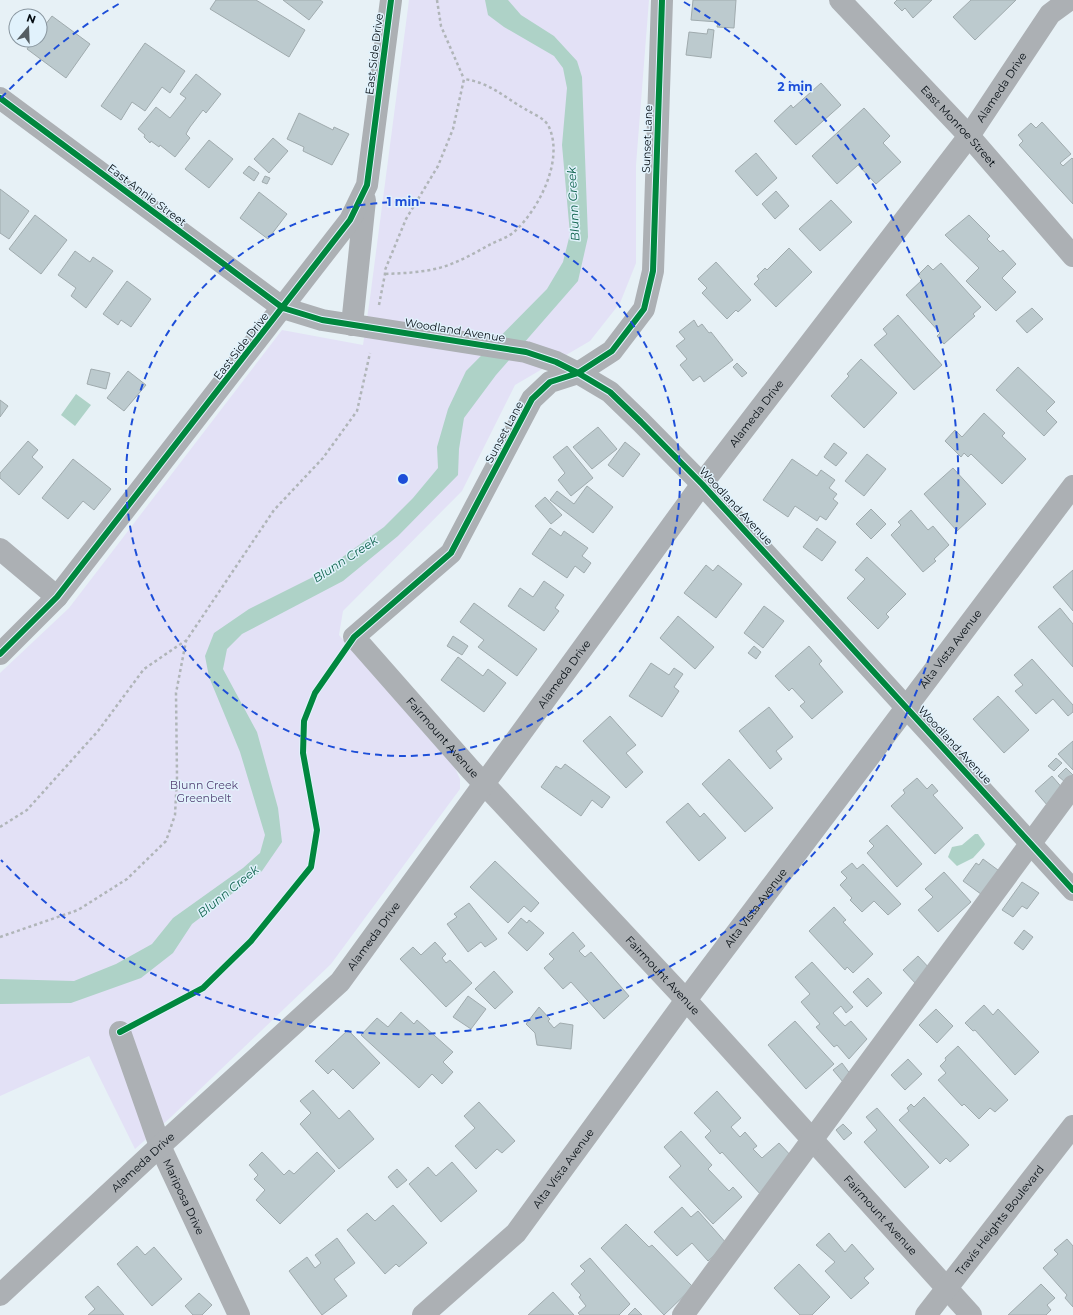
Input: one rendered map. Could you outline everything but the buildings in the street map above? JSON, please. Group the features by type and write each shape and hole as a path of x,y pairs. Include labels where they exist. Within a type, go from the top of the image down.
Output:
{"street":[{"name":"East Side Drive","path":"0,654 57,597 350,220 367,185 391,0"},
{"name":"Sunset Lane","path":"354,637 451,553 532,399 550,382 578,373 612,351 644,309 653,271 662,0"},
{"name":"East Monroe Street","path":"840,0 968,136 1073,256"},
{"name":"Alameda Drive","path":"0,1295 160,1146 340,982 702,484 968,136 1050,14 1070,0"},
{"name":"East Annie Street","path":"0,98 283,308"},
{"path":"352,325 367,185"},
{"name":"Woodland Avenue","path":"283,308 322,320 479,343 526,352 556,362 610,392 702,484 1073,890"},
{"name":"Alta Vista Avenue","path":"423,1315 516,1232 686,1000 1073,486"},
{"path":"0,549 57,597"},
{"name":"Fairmount Avenue","path":"354,637 484,785 686,1000 971,1315"},
{"path":"683,1315 1073,786"},
{"name":"Mariposa Drive","path":"120,1032 160,1146 239,1315"},
{"name":"Travis Heights Boulevard","path":"926,1315 1073,1126"}],"path":[{"path":"379,305 385,274 406,219 438,166 453,129 464,79 441,26 437,0"},
{"path":"385,274 422,272 456,263 515,232 542,197 552,164 554,143 549,126 538,116 524,109 500,92 477,81 464,79"},
{"path":"0,827 27,810 98,731 144,669 186,640 274,510 324,458 357,411 370,353"},
{"path":"0,938 78,910 128,879 166,841 175,814 177,777 176,693 186,640"}],"green space":[{"name":"Blunn Creek Greenbelt","path":"409,0 649,0 636,165 636,263 620,303 590,341 515,385 462,491 343,611 339,635 455,768 460,779 460,789 331,964 171,1117 135,1149 89,1056 0,1096 0,673 69,608 282,330 363,345"}],"water":[{"name":"Blunn Creek","path":"485,0 508,0 521,15 554,36 577,61 582,77 588,237 578,281 496,375 464,418 459,449 458,475 398,536 343,581 242,634 227,649 223,669 257,732 278,808 282,842 262,871 192,924 173,953 141,978 71,1003 0,1004 0,979 74,981 116,964 152,944 173,918 243,868 260,853 265,835 240,752 209,677 205,656 214,633 249,609 319,574 384,527 413,498 438,468 437,447 448,409 466,371 547,289 563,262 570,234 562,145 567,88 563,68 554,56 504,27 488,15"},
{"path":"76,394 91,405 75,426 61,415"},
{"path":"975,834 978,834 985,844 984,846 973,858 957,866 948,857 952,847 962,845"}],"cycle path":[{"path":"0,654 57,597 350,220 367,185 391,0"},
{"path":"120,1032 203,988 251,941 311,867 317,830 303,753 304,721 315,693 354,637 451,553 532,399 550,382 578,373 612,351 644,309 653,271 662,0"},
{"path":"0,98 283,308 322,320 526,352 556,362 610,392 702,484 1073,890"}]}
